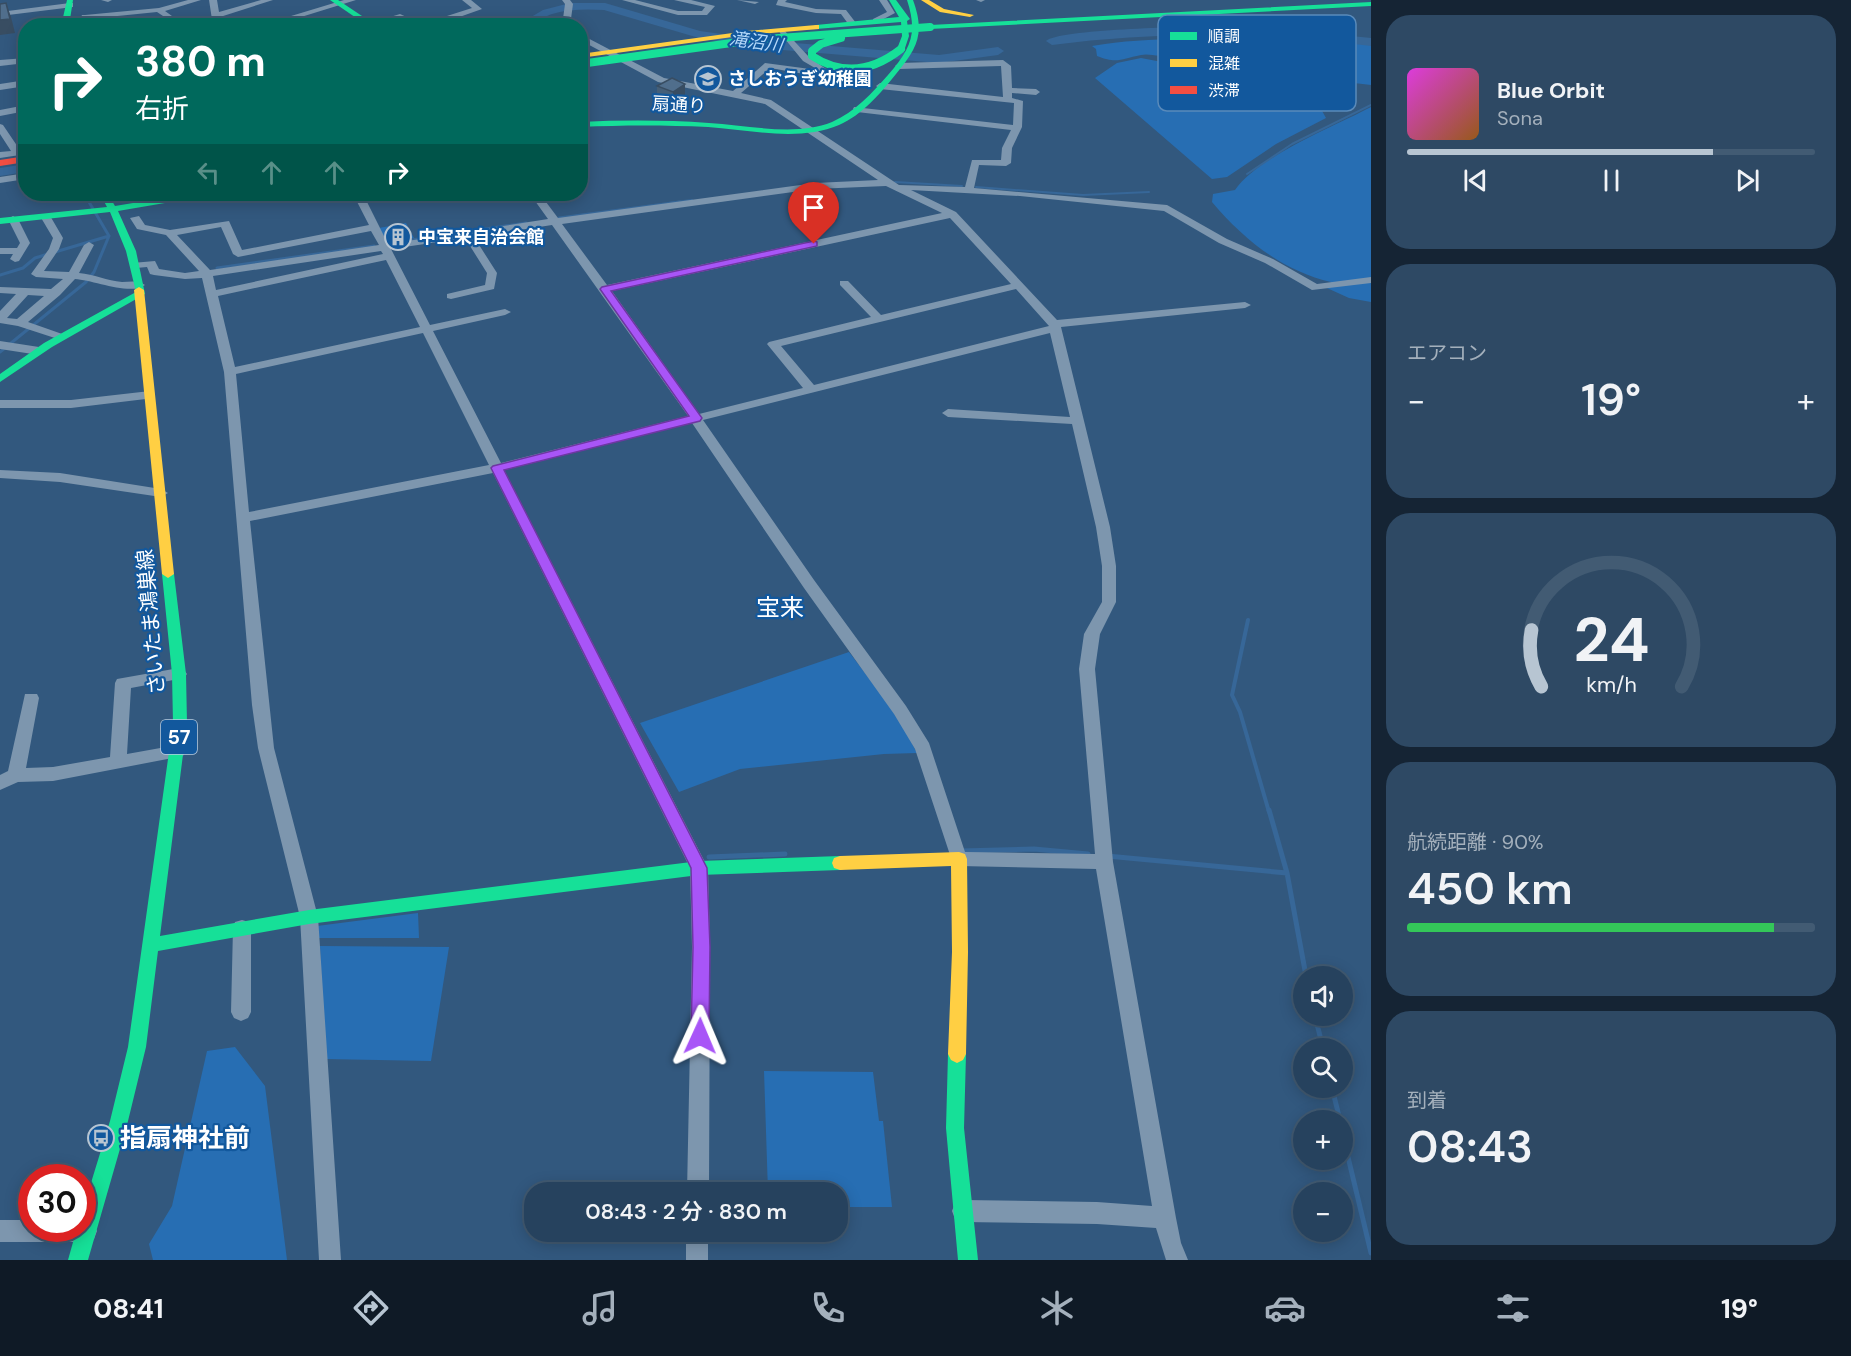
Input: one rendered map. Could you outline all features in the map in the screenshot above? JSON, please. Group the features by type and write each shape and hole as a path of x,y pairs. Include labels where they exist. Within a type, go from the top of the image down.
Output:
{"main road":[{"path":"893,0 906,19 908,29 902,57"},
{"path":"893,0 911,19 917,37"},
{"path":"910,0 916,16 917,37 902,57 854,69 825,65 811,54 816,46 837,39 930,26 994,18 1330,0"},
{"path":"924,0 936,9 949,13 994,18 1371,4"},
{"path":"335,2 361,18"},
{"path":"67,18 70,3"},
{"path":"588,57 752,35 976,24 994,18"},
{"path":"588,56 734,34 906,19"},
{"path":"588,65 753,40 930,26"},
{"path":"588,65 793,41 882,35 902,57"},
{"name":"扇通り","path":"588,124 632,121 808,129 840,122 857,109 880,86 902,57"},
{"path":"0,162 18,159"},
{"path":"0,168 18,165"},
{"name":"さいたま鴻巣線","path":"96,1197 130,1081 152,945 180,715 178,674 136,265 126,231 109,201"},
{"path":"7,220 114,209 160,201"},
{"path":"0,379 39,351 139,290"},
{"path":"152,945 309,917 699,868 959,859 960,952 955,1128 968,1260"},
{"name":"さいたま鴻巣線","path":"78,1260 83,1242"}],"street":[{"path":"102,15 106,0"},
{"path":"85,18 159,10 197,0"},
{"path":"213,0 215,16 269,0"},
{"path":"286,18 335,2 352,0"},
{"path":"449,18 478,9 466,0"},
{"path":"626,0 678,13 704,13 711,6 678,0"},
{"path":"741,0 755,2"},
{"path":"783,0 779,3 816,11 843,12 852,23"},
{"path":"876,21 891,13 884,0"},
{"path":"0,14 70,3"},
{"path":"159,10 171,18"},
{"path":"781,29 806,59 823,69 845,73 902,57 963,66 1003,63 1007,66 1007,95"},
{"path":"588,41 661,80 768,102 893,185 952,214 1055,326 1103,527 1109,566 1109,602 1092,634 1087,669 1104,862 1165,1218 1170,1243 1177,1260"},
{"path":"0,63 18,61"},
{"path":"735,94 768,65 810,72 823,69"},
{"path":"0,87 18,84"},
{"path":"880,86 1007,95 1036,92"},
{"path":"969,190 975,162 1006,163 1007,147 1016,128 1019,101 1007,95"},
{"path":"857,109 1016,128"},
{"path":"0,113 18,110"},
{"path":"0,155 17,153 1,132"},
{"path":"0,180 18,177"},
{"path":"212,294 386,251 467,234 555,220 815,186 893,185 1076,198 1167,208 1223,242 1269,261 1316,288 1332,283 1346,284 1371,280"},
{"path":"361,201 699,868 701,947 698,1182"},
{"path":"540,201 605,289 809,584 900,710 917,739 933,774 959,859 1104,862"},
{"path":"605,289 952,214"},
{"path":"45,216 58,238 54,249 36,274 92,276 139,290"},
{"path":"135,218 141,227 170,233 225,223 238,254 374,227"},
{"path":"0,251 17,255 25,243 7,220"},
{"path":"170,233 207,274 230,372 266,747 309,917 330,1260"},
{"path":"451,296 490,287 492,273 467,234"},
{"path":"20,323 56,293 72,276 89,245"},
{"path":"136,265 151,263 154,272 185,276 386,251"},
{"path":"844,283 879,319"},
{"path":"811,389 773,344 1019,285"},
{"path":"0,290 56,293"},
{"path":"0,319 25,291"},
{"path":"243,518 497,468 1055,326 1245,305"},
{"path":"230,372 505,312"},
{"path":"0,319 20,323 61,337"},
{"path":"0,345 39,351"},
{"path":"0,404 71,404 150,395"},
{"path":"948,413 1077,421"},
{"path":"0,474 26,474 160,493"},
{"path":"118,762 123,683 178,674"},
{"path":"16,775 31,698"},
{"path":"0,783 16,775 53,774 177,750"},
{"path":"241,1012 242,928"},
{"path":"963,1211 1096,1213 1165,1218"},
{"path":"0,1231 18,1231"},
{"path":"697,1242 697,1260"}],"shaded area":[{"path":"1158,40 1158,55 1114,60 1097,56 1096,49 1092,46 1118,42"},
{"path":"1356,41 1371,43 1371,85 1356,84"},
{"path":"1141,58 1158,61 1158,111 1322,111 1326,118 1276,144 1227,177 1212,179 1095,78 1117,63"},
{"path":"1371,107 1371,302 1349,298 1327,288 1331,282 1313,277 1281,262 1237,229 1212,202 1213,194 1235,190 1246,177 1279,154"},
{"path":"406,223 414,238 387,243 379,228"},
{"path":"849,652 894,713 917,753 884,754 740,769 679,792 640,723"},
{"path":"418,913 419,938 318,938 317,926"},
{"path":"320,946 449,947 431,1061 325,1059"},
{"path":"235,1047 265,1086 287,1260 153,1260 149,1244 172,1206 207,1051"},
{"path":"764,1071 873,1072 879,1121 883,1121 892,1207 848,1207 848,1182 768,1182"}],"building":[{"path":"6,3 10,19 0,20 0,4"},
{"path":"672,78 685,84 673,92 657,86"}],"waterway":[{"name":"滝沼川","path":"536,18 547,12 570,7 605,7 699,34 771,45 939,59 998,51"},
{"name":"滝沼川","path":"1052,41 1158,31"},
{"name":"滝沼川","path":"1356,40 1371,42"},
{"path":"1247,174 1292,144 1371,105"},
{"name":"滝沼川","path":"0,172 18,169"},
{"path":"895,182 962,186"},
{"path":"976,187 1083,195 1149,192"},
{"path":"668,203 692,200"},
{"path":"89,202 109,236"},
{"path":"559,218 680,202"},
{"path":"385,244 526,223"},
{"path":"0,352 86,282 94,272 109,236"},
{"path":"55,252 109,236"},
{"path":"217,268 374,246"},
{"path":"0,275 23,268 35,258 48,254"},
{"path":"1248,620 1232,695 1240,712 1269,812"},
{"path":"1269,810 1287,873"},
{"path":"961,851 1034,849 1088,854"},
{"path":"709,857 785,854"},
{"path":"1107,856 1287,873"},
{"path":"1287,873 1304,966"},
{"path":"1318,1026 1320,1038"},
{"path":"1334,1098 1338,1110"},
{"path":"1351,1170 1371,1253"}],"traffic: fast":[{"path":"67,18 70,0"},
{"path":"333,0 361,18"},
{"path":"892,0 905,23 906,36 901,49"},
{"path":"588,125 671,123 808,130 834,124 852,114 868,101 909,53 916,29 910,0"},
{"path":"1160,15 1371,4"},
{"path":"930,27 1158,15"},
{"path":"816,27 906,19"},
{"path":"588,63 753,40 930,27"},
{"path":"841,38 821,44 812,51 812,56 823,63 845,70 880,63 901,49"},
{"path":"108,201 127,240 139,290"},
{"path":"0,221 108,210 160,201"},
{"path":"0,379 48,345 140,294"},
{"path":"78,1260 119,1121 137,1047 180,723 179,674 168,574"},
{"path":"152,945 309,917 699,868 840,863"},
{"path":"957,1054 955,1128 968,1260"}],"traffic: slow":[{"path":"924,0 942,11 970,15"},
{"path":"588,55 747,33 816,27"},
{"path":"139,290 168,574"},
{"path":"840,863 959,859 960,952 957,1054"}],"traffic: jam":[{"path":"0,163 18,160"}],"place":[{"name":"さしおうぎ幼稚園","path":"708,79"},
{"name":"中宝来自治会館","path":"398,237"},
{"name":"指扇神社前","path":"101,1138"}],"district":[{"name":"宝来","path":"780,608"}],"route":[{"path":"700,1036 699,868 497,468 696,418 605,289 814,244"}]}
